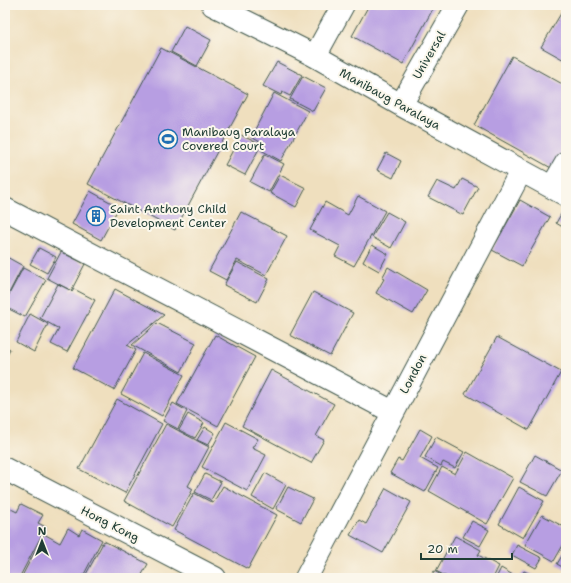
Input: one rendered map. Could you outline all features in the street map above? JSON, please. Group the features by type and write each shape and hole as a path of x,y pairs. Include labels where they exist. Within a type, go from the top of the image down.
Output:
{"street":[{"name":"Manibaug Paralaya","path":"213,5 315,56 401,105 559,191"},
{"path":"315,56 343,5"},
{"name":"Universal","path":"401,105 458,5"},
{"path":"559,191 566,163"},
{"name":"London","path":"306,578 521,171"},
{"path":"5,209 393,412"},
{"name":"Hong Kong","path":"5,470 215,578"}],"building":[{"path":"369,5 435,5 403,64 352,36"},
{"path":"566,5 566,61 541,47"},
{"path":"185,26 211,40 197,66 171,52"},
{"name":"Manibaug Paralaya Covered Court","path":"161,48 248,94 175,230 88,184"},
{"path":"512,56 566,86 566,146 553,169 474,125"},
{"path":"277,62 302,75 290,96 282,92 281,95 263,86"},
{"path":"303,76 326,88 313,111 290,99"},
{"path":"274,93 308,111 281,161 261,150 264,144 251,137"},
{"path":"241,135 261,145 245,175 225,165"},
{"path":"386,153 401,161 393,178 377,170"},
{"path":"265,154 284,164 269,192 250,182"},
{"path":"280,175 306,188 296,207 270,193"},
{"path":"462,179 478,187 463,215 428,197 437,181 456,190"},
{"name":"Saint Anthony Child Development Center","path":"90,191 119,207 101,240 72,224"},
{"path":"358,196 385,211 354,266 335,256 340,246 310,230 325,202 348,215"},
{"path":"520,200 550,217 522,266 492,250"},
{"path":"564,209 566,210 566,229 556,223"},
{"path":"241,212 287,236 266,275 237,260 226,280 209,271"},
{"path":"387,212 405,222 391,248 372,237"},
{"path":"372,245 388,254 379,271 363,262"},
{"path":"39,248 56,257 47,273 30,264"},
{"path":"61,252 85,264 71,291 72,292 74,289 95,300 67,352 51,344 59,329 40,318 58,284 70,290 47,278"},
{"path":"5,256 23,266 8,295 5,293"},
{"path":"237,262 269,279 257,302 224,285"},
{"path":"388,267 427,290 413,314 376,293 384,279 382,278"},
{"path":"23,268 46,280 25,317 5,307 5,302"},
{"path":"115,289 164,315 127,345 136,350 114,390 73,368"},
{"path":"313,292 353,313 330,356 290,335"},
{"path":"30,314 48,324 34,352 16,342"},
{"path":"157,323 196,343 181,372 132,345"},
{"path":"215,335 255,357 218,426 177,404"},
{"path":"497,337 561,372 529,430 465,394"},
{"path":"5,346 10,349 5,358"},
{"path":"143,353 184,375 162,416 121,394"},
{"path":"271,370 334,404 316,436 324,440 311,463 242,426"},
{"path":"117,399 162,424 125,493 79,469"},
{"path":"173,403 187,411 178,429 163,421"},
{"path":"188,414 204,423 195,438 179,430"},
{"path":"226,422 258,439 252,448 266,455 247,491 202,467"},
{"path":"166,424 209,447 188,486 193,489 172,527 124,501"},
{"path":"205,427 215,433 208,445 197,440"},
{"path":"420,429 432,436 420,458 438,468 425,492 390,473 398,459 402,461"},
{"path":"436,437 464,452 455,468 443,462 441,466 425,457"},
{"path":"467,452 513,478 487,524 429,491 442,467 455,474"},
{"path":"535,455 562,470 547,496 520,482"},
{"path":"265,473 286,485 273,509 252,497"},
{"path":"205,474 221,482 211,500 195,492"},
{"path":"223,486 277,515 248,569 174,530 194,493 213,503"},
{"path":"288,487 313,499 301,522 276,509"},
{"path":"519,487 544,501 523,538 499,524"},
{"path":"386,488 411,502 383,553 350,535 359,520 366,524"},
{"path":"21,504 43,515 38,523 46,527 19,578 5,578 5,506 17,512"},
{"path":"542,515 566,528 566,540 554,561 525,545"},
{"path":"472,521 489,530 480,546 463,537"},
{"path":"68,528 79,535 82,529 102,540 82,578 21,578 44,534 60,543"},
{"path":"455,536 481,550 478,555 499,566 493,578 449,578 436,571"},
{"path":"104,541 148,564 140,578 84,578"},
{"path":"517,545 542,558 536,568 512,555"},
{"path":"566,549 566,569 557,564"},
{"path":"501,568 518,578 496,578"},
{"path":"434,571 447,578 430,578"},
{"path":"524,571 538,578 520,578"}],"place":[{"name":"Manibaug Paralaya Covered Court","path":"168,139"},
{"name":"Saint Anthony Child Development Center","path":"96,216"}]}
